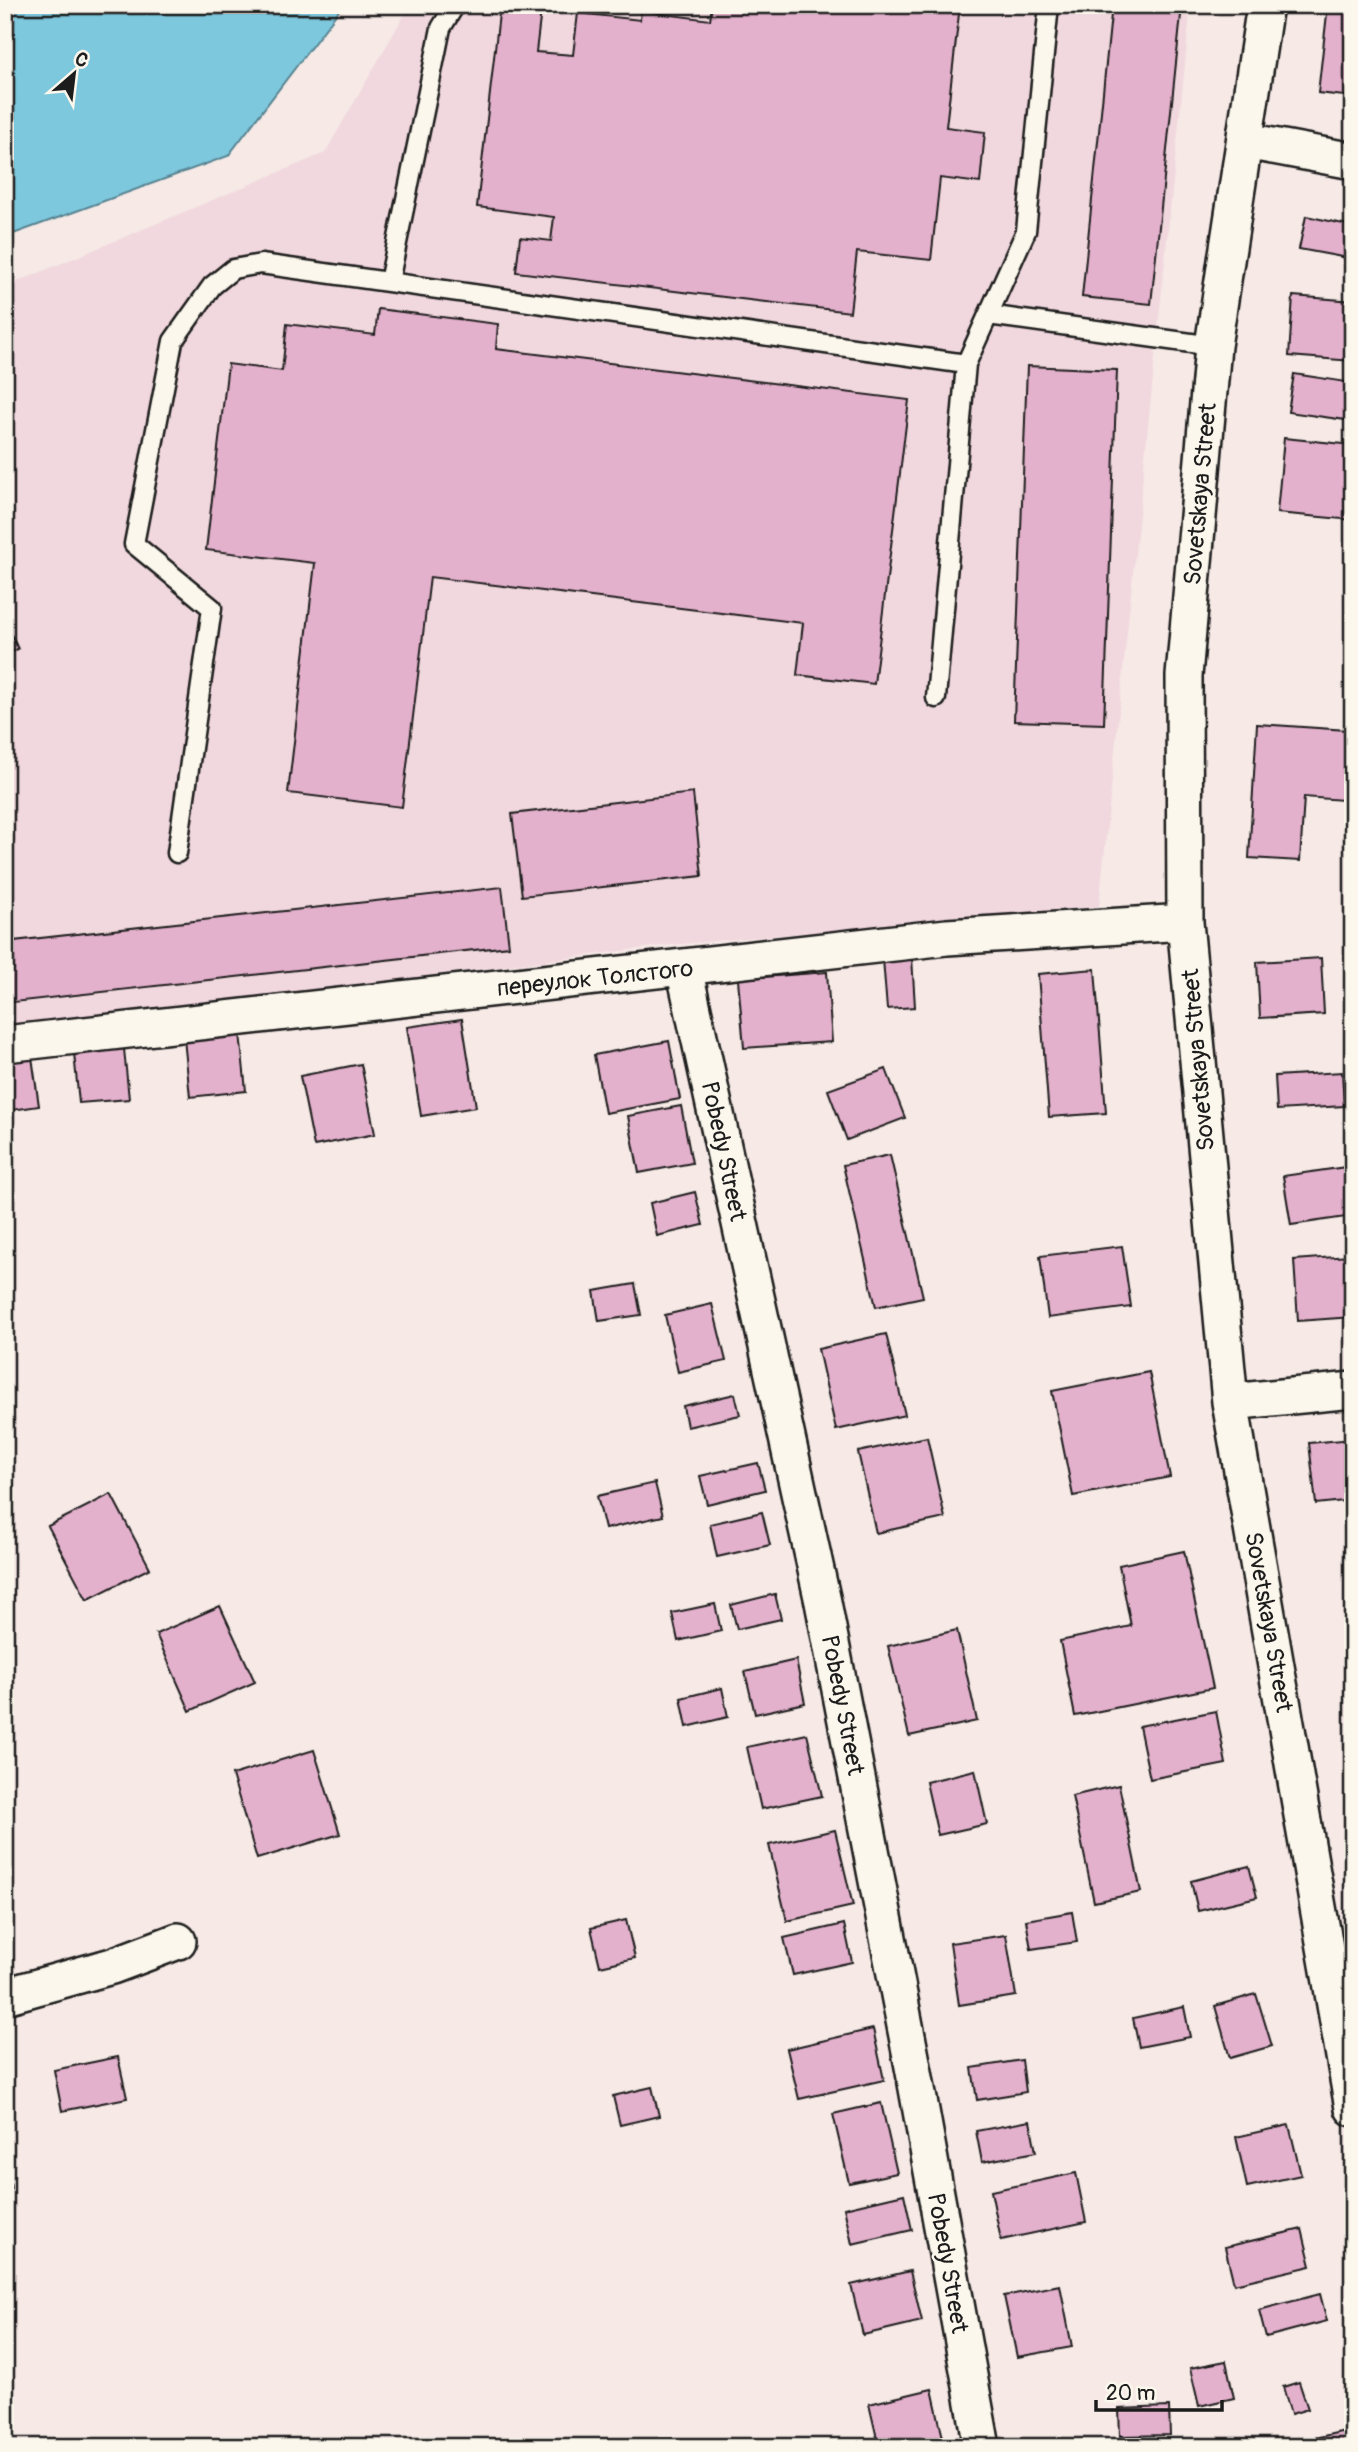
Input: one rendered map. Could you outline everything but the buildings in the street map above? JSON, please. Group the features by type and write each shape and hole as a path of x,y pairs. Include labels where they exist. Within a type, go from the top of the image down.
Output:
{"street":[{"name":"Sovetskaya Street","path":"1265,5 1213,346 1184,676 1185,922 1230,1402 1353,2108"},
{"path":"1246,141 1353,162"},
{"name":"переулок Толстого","path":"5,1044 947,937 1185,922"},
{"name":"Pobedy Street","path":"684,968 823,1602 914,2072 982,2447"},
{"path":"1230,1402 1353,1390"},
{"path":"5,1996 112,1966 178,1941"}],"lane":[{"path":"389,282 440,28 455,5"},
{"path":"936,698 966,364 1026,231 1049,5"},
{"path":"177,853 212,608 134,544 173,341 212,286 233,269 261,264 966,364"},
{"path":"988,315 1213,346"}],"shaded area":[{"path":"410,5 1191,5 1099,906 661,946 5,1030 5,287 325,153"}],"water":[{"path":"5,5 343,5 228,156 5,237"}]}
